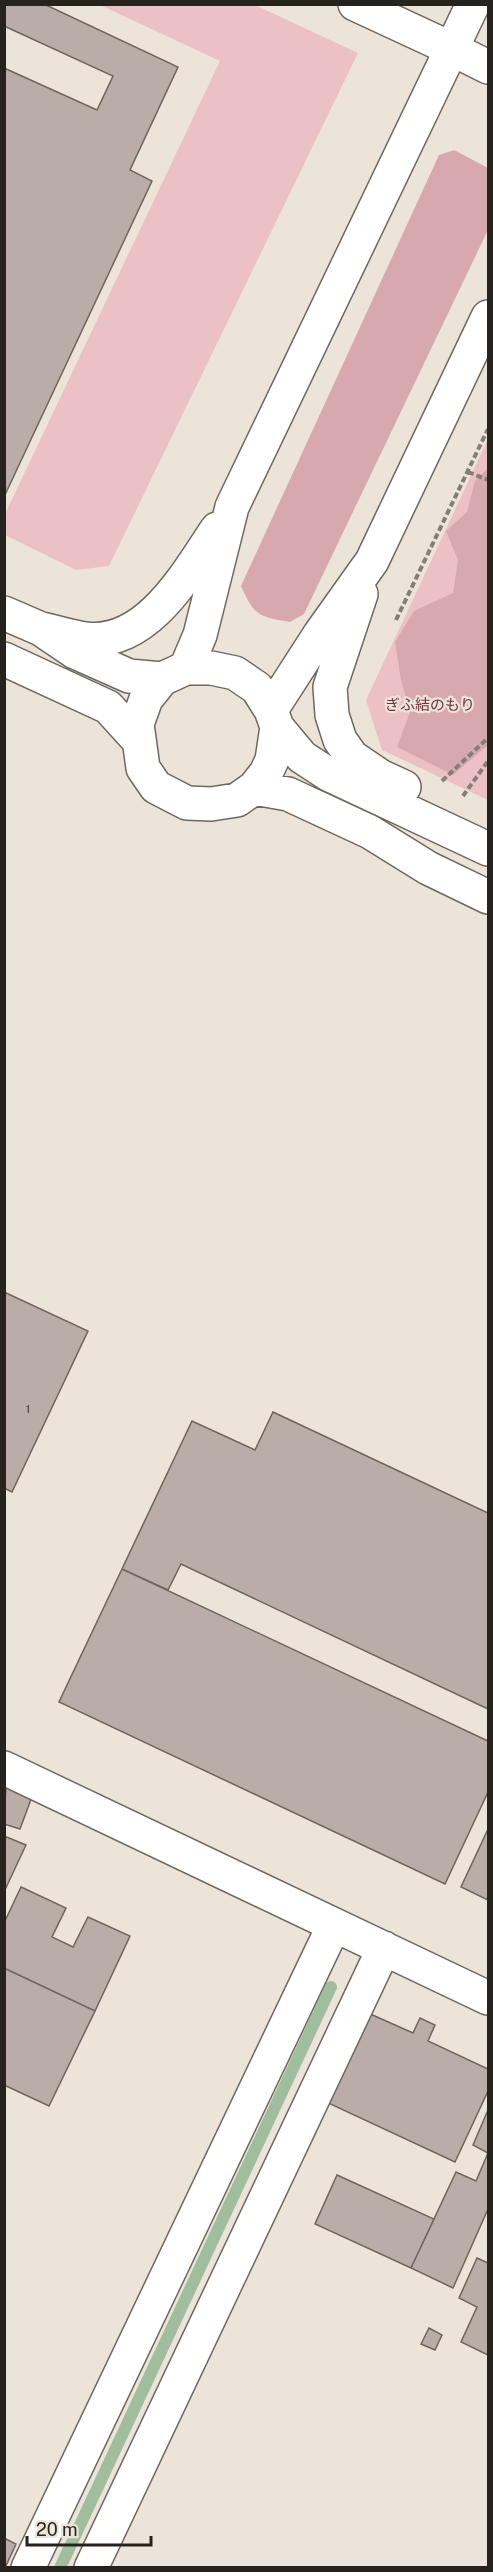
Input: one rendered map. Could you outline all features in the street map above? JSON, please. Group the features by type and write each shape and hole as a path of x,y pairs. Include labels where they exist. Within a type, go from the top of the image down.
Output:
{"street":[{"path":"355,4 489,67"},
{"path":"41,629 88,639 117,635 153,615 173,593 232,507 473,4"},
{"path":"489,316 372,561 330,687 332,715 340,740 351,757 380,776 444,807 489,848"},
{"path":"232,507 200,635 174,673 146,699 137,724 143,768 156,787 187,802 211,804 237,800 254,788 266,773 272,760 274,718 320,634 372,561"},
{"path":"4,613 41,629 75,652 129,676 211,668 235,673 257,688 274,718 302,758 328,774 489,848"},
{"path":"4,659 108,707 138,740"},
{"path":"254,788 288,794 370,832 428,868 489,897"},
{"path":"4,1768 489,1998"},
{"path":"28,2568 334,1925"},
{"path":"91,2568 384,1948"}],"path":[{"path":"393,626 489,429"},
{"path":"468,472 489,480"},
{"path":"446,789 437,785 489,738"},
{"path":"463,796 489,761"},
{"path":"454,793 471,801"}],"green space":[{"path":"100,5 255,5 358,53 109,566 76,570 5,535 5,514 220,61"},
{"path":"454,150 488,168 488,230 304,614 290,622 264,616 254,609 241,586 439,155"},
{"name":"ぎふ結のもり","path":"488,439 488,800 382,750 366,700"},
{"name":"ぎふ結のもり","path":"488,468 488,745 453,775 397,747 410,712 401,680 395,642 414,611 453,593 458,560 446,531 467,512 475,481"}],"building":[{"path":"4,4 44,4 178,67 130,170 152,181 4,497 4,68 97,110 113,76 4,26"},
{"path":"4,1292 88,1331 12,1492 4,1488"},
{"path":"273,1412 488,1513 488,1709 181,1564 168,1590 122,1569 192,1421 255,1450"},
{"path":"122,1569 488,1741 488,1792 445,1884 59,1702"},
{"path":"6,1784 33,1794 20,1829 4,1824"},
{"path":"488,1829 488,1900 461,1887"},
{"path":"4,1836 26,1845 4,1892"},
{"path":"21,1887 66,1908 52,1937 73,1947 88,1917 130,1936 95,2011 4,1968 4,1923"},
{"path":"4,1968 95,2011 49,2106 4,2085"},
{"path":"368,2013 413,2033 420,2018 435,2025 428,2041 488,2069 488,2091 455,2162 326,2102"},
{"path":"488,2110 488,2153 473,2145"},
{"path":"488,2153 488,2209 453,2288 411,2268 456,2172 476,2181"},
{"path":"337,2175 434,2219 411,2268 315,2224"},
{"path":"477,2258 488,2263 488,2355 461,2342 477,2307 459,2298"},
{"path":"429,2328 442,2335 435,2350 421,2344"},
{"path":"4,2538 16,2544 5,2568 4,2568"}],"waterway":[{"path":"60,2568 331,1987"}]}
